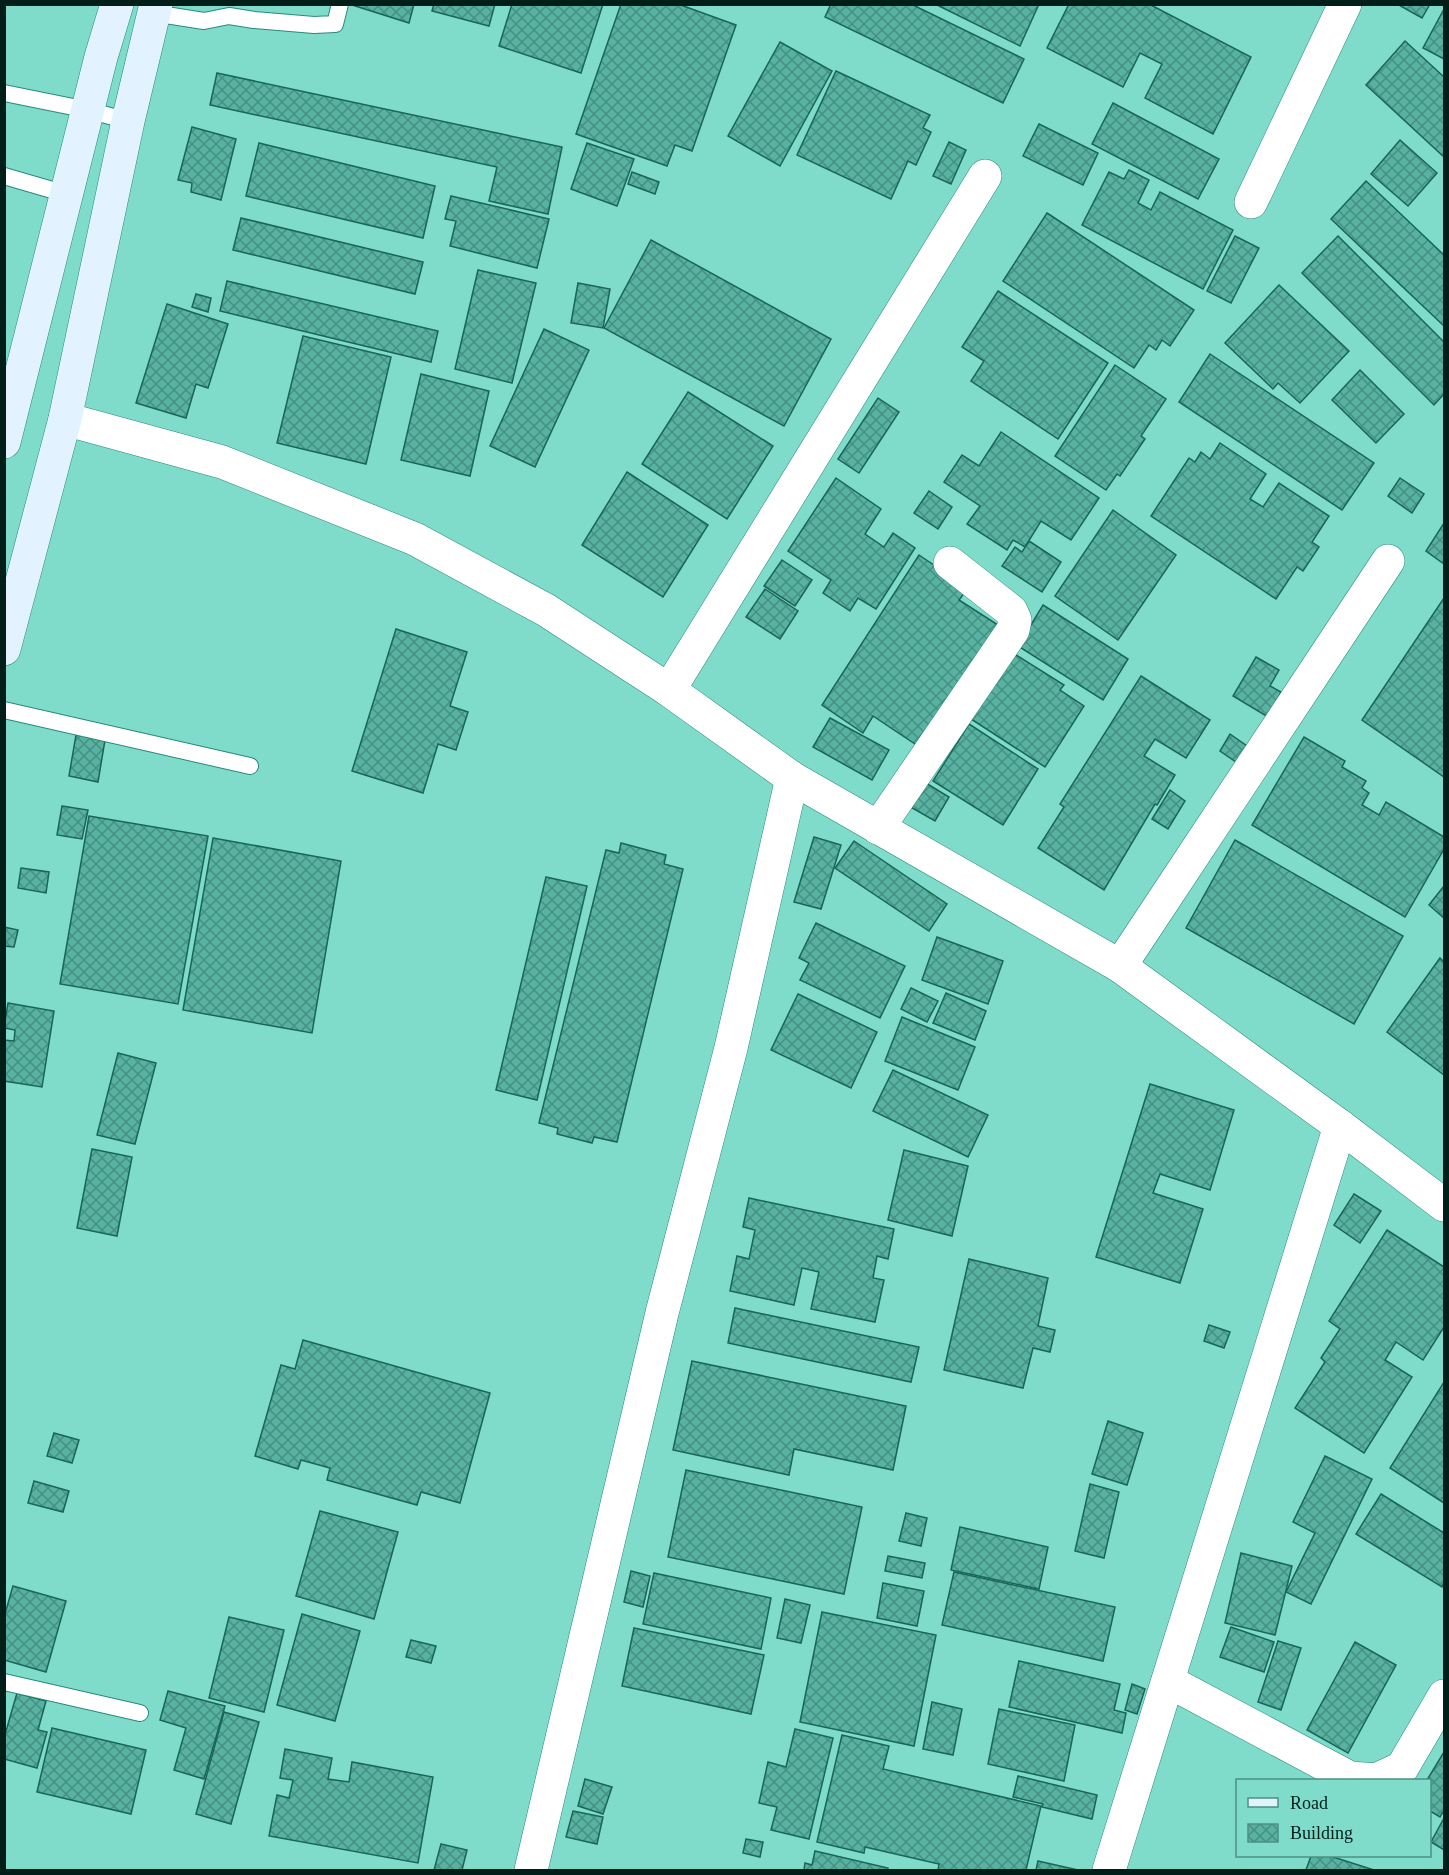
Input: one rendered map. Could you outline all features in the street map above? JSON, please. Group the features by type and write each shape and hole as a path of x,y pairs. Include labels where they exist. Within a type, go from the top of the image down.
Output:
{"main road":[{"path":"4,442 66,194 117,4"},
{"path":"4,649 65,419 128,121 155,9"}],"street":[{"path":"1251,202 1345,4"},
{"path":"669,690 985,176"},
{"path":"65,419 222,462 415,538 546,610 669,690 792,778 1120,966 1340,1126 1444,1205"},
{"path":"1120,966 1388,561"},
{"path":"878,828 1013,630 1015,620 1011,611 950,563"},
{"path":"531,1870 662,1313 731,1048 792,778"},
{"path":"1109,1870 1340,1126"},
{"path":"1167,1681 1350,1778 1363,1779"},
{"path":"1378,1779 1402,1768 1444,1696"}],"lane":[{"path":"155,9 204,21 231,10 254,20 314,25 335,24 340,4"},
{"path":"4,93 88,110 128,121"},
{"path":"4,176 66,194"},
{"path":"4,710 250,766"},
{"path":"4,1682 140,1713"}],"building":[{"path":"349,4 414,4 409,23"},
{"path":"434,4 495,4 489,26 432,11"},
{"path":"512,4 603,4 581,73 499,46"},
{"path":"621,4 678,4 736,25 692,151 675,145 667,166 576,134"},
{"path":"831,4 911,4 1024,59 1003,103 825,17"},
{"path":"935,4 1039,4 1020,46"},
{"path":"1069,4 1149,4 1251,57 1213,134 1145,98 1162,64 1140,53 1123,87 1047,48"},
{"path":"1397,4 1430,4 1422,18"},
{"path":"1444,9 1444,59 1423,48"},
{"path":"1405,41 1444,77 1444,157 1366,85"},
{"path":"780,42 832,71 780,166 728,136"},
{"path":"836,71 930,115 923,128 931,132 916,165 908,161 891,199 797,155"},
{"path":"217,73 562,147 548,214 489,201 497,167 210,105"},
{"path":"1113,103 1219,159 1198,199 1092,144"},
{"path":"1039,124 1098,153 1083,185 1023,156"},
{"path":"192,127 236,139 221,200 191,192 192,183 178,180"},
{"path":"1400,140 1437,173 1408,206 1371,174"},
{"path":"949,142 966,150 951,184 933,176"},
{"path":"259,143 435,186 423,238 246,196"},
{"path":"587,143 634,159 617,206 571,189"},
{"path":"1129,170 1149,180 1138,203 1151,210 1160,192 1233,230 1203,289 1082,225 1109,172 1124,179"},
{"path":"632,172 659,182 655,194 628,184"},
{"path":"1366,181 1444,255 1444,326 1331,219"},
{"path":"451,196 549,219 537,268 450,246 456,221 445,219"},
{"path":"1047,213 1194,310 1170,346 1162,340 1156,350 1149,345 1134,368 1003,281"},
{"path":"241,218 423,262 415,294 233,250"},
{"path":"1235,236 1259,248 1231,303 1207,291"},
{"path":"1338,236 1444,342 1444,394 1434,405 1302,273"},
{"path":"651,240 831,339 784,426 604,328"},
{"path":"478,270 536,283 512,383 455,369"},
{"path":"227,281 438,331 431,362 220,311"},
{"path":"578,283 610,289 603,328 571,323"},
{"path":"1279,285 1349,351 1300,403 1278,383 1273,389 1225,343"},
{"path":"998,291 1108,363 1058,439 971,381 984,361 962,347"},
{"path":"196,294 211,298 208,312 192,307"},
{"path":"167,304 228,324 208,388 196,384 186,418 136,403"},
{"path":"544,329 589,350 535,467 490,446"},
{"path":"303,336 391,357 366,464 277,443"},
{"path":"1210,354 1374,463 1342,510 1179,402"},
{"path":"1115,365 1166,399 1141,436 1145,439 1120,476 1117,474 1106,490 1055,456"},
{"path":"1360,370 1404,414 1376,443 1332,400"},
{"path":"421,374 489,391 470,476 401,460"},
{"path":"688,392 773,446 727,519 642,464"},
{"path":"878,398 899,412 859,473 838,459"},
{"path":"1001,432 1099,498 1071,540 1041,521 1025,547 1013,540 1007,550 967,524 980,506 944,482 962,455 979,466"},
{"path":"1220,443 1266,474 1250,499 1263,507 1279,483 1329,516 1312,542 1319,547 1303,571 1297,567 1276,599 1151,516 1189,458 1195,462 1201,452 1210,459"},
{"path":"627,472 708,525 663,597 582,545"},
{"path":"836,478 881,509 865,534 884,547 893,533 915,548 876,609 858,598 850,611 823,593 831,580 788,551"},
{"path":"1400,478 1424,494 1412,513 1388,496"},
{"path":"929,491 952,507 938,529 914,513"},
{"path":"1113,510 1176,555 1118,640 1055,596"},
{"path":"1444,523 1444,564 1426,551"},
{"path":"1029,541 1061,562 1042,592 1002,566 1015,547 1022,552"},
{"path":"919,555 968,588 959,600 998,625 918,746 873,716 863,733 822,705"},
{"path":"782,560 812,580 795,606 764,586"},
{"path":"765,589 798,611 780,639 746,617"},
{"path":"1444,598 1444,777 1362,720"},
{"path":"1043,605 1128,659 1103,700 1018,646"},
{"path":"396,629 467,652 450,706 468,712 456,750 438,744 423,793 352,771"},
{"path":"1013,653 1064,685 1060,690 1084,706 1045,767 971,719"},
{"path":"1256,657 1279,670 1270,686 1281,692 1268,717 1233,696"},
{"path":"1141,676 1210,720 1186,758 1155,739 1144,756 1175,775 1104,890 1038,848 1064,807 1060,804"},
{"path":"830,718 889,750 872,780 813,747"},
{"path":"969,724 1038,769 1003,825 933,781"},
{"path":"77,729 106,734 98,782 69,776"},
{"path":"1230,734 1247,746 1236,762 1220,751"},
{"path":"1304,737 1345,761 1342,767 1366,781 1362,788 1369,793 1362,805 1379,815 1386,802 1444,837 1444,849 1405,917 1252,825"},
{"path":"921,780 949,797 935,821 907,805"},
{"path":"1170,790 1185,801 1168,829 1152,819"},
{"path":"62,806 88,810 82,839 57,835"},
{"path":"89,816 208,836 178,1004 60,984"},
{"path":"814,837 841,845 821,909 794,902"},
{"path":"213,838 341,861 312,1033 183,1010"},
{"path":"1235,840 1403,936 1354,1024 1186,928"},
{"path":"854,841 947,904 929,931 835,868"},
{"path":"621,843 666,855 664,864 683,869 617,1142 594,1137 592,1143 557,1134 558,1128 539,1123 606,850 619,853"},
{"path":"21,868 49,872 46,893 18,888"},
{"path":"546,877 587,886 537,1100 496,1090"},
{"path":"1444,886 1444,918 1429,905"},
{"path":"816,923 905,966 880,1018 800,980 809,963 799,958"},
{"path":"4,927 18,930 14,947 4,946"},
{"path":"937,937 1003,961 988,1004 922,980"},
{"path":"1440,958 1444,962 1444,1075 1387,1032"},
{"path":"911,988 938,1001 927,1022 901,1009"},
{"path":"946,993 986,1011 975,1040 933,1023"},
{"path":"798,994 877,1032 851,1088 771,1050"},
{"path":"8,1003 54,1011 42,1087 4,1081 4,1040 14,1041 15,1030 4,1028"},
{"path":"902,1017 975,1047 958,1090 885,1061"},
{"path":"118,1053 156,1063 135,1144 97,1135"},
{"path":"893,1070 988,1115 968,1157 873,1111"},
{"path":"1150,1084 1234,1110 1210,1190 1160,1174 1153,1193 1203,1209 1180,1283 1096,1257"},
{"path":"92,1149 132,1157 117,1236 77,1228"},
{"path":"904,1150 968,1166 952,1236 888,1220"},
{"path":"1354,1194 1381,1211 1360,1243 1334,1225"},
{"path":"749,1198 894,1229 888,1259 877,1256 873,1278 884,1280 875,1322 811,1309 819,1272 802,1268 794,1305 730,1291 737,1256 749,1259 755,1230 743,1227"},
{"path":"1387,1230 1444,1267 1444,1327 1423,1360 1396,1342 1385,1360 1412,1377 1364,1453 1295,1408 1325,1362 1321,1358 1340,1329 1329,1321"},
{"path":"969,1259 1048,1278 1038,1326 1055,1330 1050,1352 1033,1348 1023,1388 944,1370"},
{"path":"735,1308 919,1347 911,1382 728,1343"},
{"path":"1209,1325 1230,1332 1224,1348 1204,1341"},
{"path":"303,1340 490,1393 460,1503 421,1492 417,1505 327,1480 330,1468 301,1460 298,1469 255,1456 281,1365 295,1369"},
{"path":"692,1361 906,1406 893,1470 794,1449 789,1475 673,1450"},
{"path":"1444,1382 1444,1503 1390,1468"},
{"path":"1108,1421 1143,1433 1127,1485 1092,1474"},
{"path":"54,1433 79,1440 72,1463 47,1456"},
{"path":"1325,1456 1372,1479 1311,1604 1286,1592 1315,1533 1293,1522"},
{"path":"686,1470 862,1507 844,1594 668,1557"},
{"path":"34,1481 69,1491 63,1512 28,1503"},
{"path":"1090,1484 1119,1492 1104,1558 1075,1551"},
{"path":"1381,1494 1444,1533 1444,1582 1442,1587 1356,1534"},
{"path":"320,1511 398,1532 374,1619 296,1596"},
{"path":"906,1513 927,1518 921,1546 899,1541"},
{"path":"960,1527 1048,1547 1039,1589 951,1570"},
{"path":"1241,1553 1292,1566 1275,1635 1225,1623"},
{"path":"888,1556 925,1563 922,1578 885,1571"},
{"path":"631,1571 650,1576 643,1607 624,1602"},
{"path":"954,1572 1115,1607 1103,1661 942,1625"},
{"path":"654,1573 771,1598 761,1649 643,1624"},
{"path":"883,1583 924,1591 917,1626 877,1618"},
{"path":"13,1586 66,1601 46,1672 4,1660 4,1617"},
{"path":"785,1599 810,1605 801,1643 777,1638"},
{"path":"822,1612 936,1635 914,1746 800,1722"},
{"path":"302,1614 360,1631 335,1721 277,1705"},
{"path":"229,1617 284,1630 264,1712 209,1698"},
{"path":"1231,1627 1274,1642 1264,1672 1220,1657"},
{"path":"634,1628 764,1655 751,1714 622,1686"},
{"path":"411,1640 436,1646 431,1663 406,1657"},
{"path":"1278,1641 1301,1648 1281,1710 1258,1702"},
{"path":"1355,1642 1396,1665 1348,1753 1307,1730"},
{"path":"1019,1661 1120,1684 1114,1710 1126,1713 1122,1733 1009,1707"},
{"path":"1132,1684 1145,1689 1137,1714 1125,1710"},
{"path":"168,1691 225,1706 204,1779 174,1770 186,1728 160,1720"},
{"path":"17,1693 46,1701 38,1730 47,1732 37,1768 4,1759 4,1738"},
{"path":"932,1702 962,1709 953,1755 923,1749"},
{"path":"999,1709 1075,1725 1064,1781 988,1764"},
{"path":"224,1712 259,1722 231,1824 196,1814"},
{"path":"52,1728 146,1750 131,1814 37,1792"},
{"path":"795,1729 833,1738 809,1839 771,1830 777,1807 759,1803 768,1762 786,1767"},
{"path":"842,1735 889,1746 883,1769 1041,1806 1026,1870 938,1870 939,1864 865,1847 864,1853 817,1842"},
{"path":"285,1749 332,1758 328,1779 349,1782 352,1762 433,1777 418,1863 269,1836 277,1795 289,1798 293,1780 280,1778"},
{"path":"1444,1752 1444,1810 1440,1817 1431,1812 1431,1779 1428,1779"},
{"path":"1018,1776 1097,1795 1092,1819 1042,1807 1043,1804 1013,1797"},
{"path":"585,1779 612,1787 603,1814 578,1806"},
{"path":"573,1811 603,1817 597,1844 566,1837"},
{"path":"1444,1818 1444,1850 1431,1842"},
{"path":"746,1839 763,1842 760,1857 743,1853"},
{"path":"441,1844 467,1850 462,1870 434,1870"},
{"path":"815,1851 888,1868 888,1870 804,1870 805,1863 812,1865"},
{"path":"1311,1857 1333,1857 1374,1870 1306,1870"},
{"path":"1038,1861 1078,1870 1036,1870"}]}
